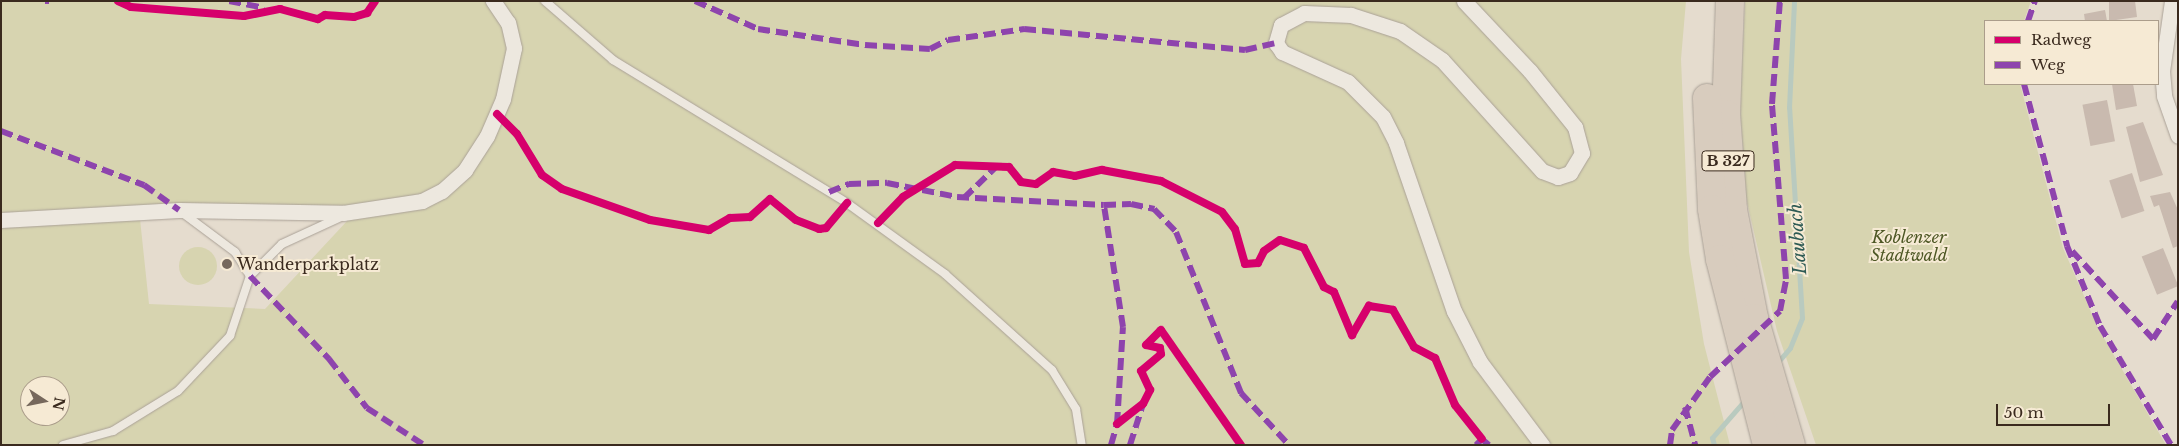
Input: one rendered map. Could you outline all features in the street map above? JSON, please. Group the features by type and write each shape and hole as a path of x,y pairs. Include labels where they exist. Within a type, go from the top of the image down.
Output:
{"highway":[{"name":"B 327","path":"1712,1 1707,108 1712,209 1743,362 1768,445"},
{"name":"B 327","path":"1730,1 1726,114 1733,210 1754,318 1791,445"}],"street":[{"path":"1,220 179,210 343,213 422,201 456,179 476,155 500,106 514,59 510,29 493,1"},
{"path":"1464,1 1530,71 1575,127 1582,153 1570,173 1558,177 1542,171 1442,60 1400,31 1345,14 1304,13 1280,25 1276,43 1282,52 1348,82 1383,117 1396,143 1454,311 1480,362 1542,445"},
{"path":"2172,1 2162,71 2164,96 2178,136"}],"lane":[{"path":"545,1 612,60 847,203 945,274 1052,370 1076,409 1082,445"},
{"path":"179,210 234,252 250,276"},
{"path":"62,445 113,431 178,391 230,336 250,276 282,244 342,218 343,213"}],"green space":[{"path":"1,1 1686,1 1681,59 1689,252 1704,344 1730,445 1,445","holes":["186,217 348,220 265,309 149,304 140,219"]},
{"name":"Koblenzer Stadtwald","path":"1745,1 2031,1 2024,20 1984,20 1984,85 2020,85 2063,248 2098,328 2166,445 1816,445 1777,331 1746,198 1740,108"},
{"path":"198,247 211,253 217,266 211,279 198,285 185,279 179,266 185,253"}],"building":[{"path":"2109,1 2135,1 2137,17 2109,20"},
{"path":"2105,10 2107,20 2085,20 2084,14"},
{"path":"2112,85 2133,85 2137,106 2116,110"},
{"path":"2107,100 2115,141 2090,146 2082,105"},
{"path":"2143,122 2163,175 2140,182 2126,127"},
{"path":"2132,173 2144,211 2122,218 2109,180"},
{"path":"2170,192 2178,210 2178,246 2173,248 2159,205 2154,207 2150,196"},
{"path":"2163,248 2178,286 2157,295 2142,257"}],"waterway":[{"name":"Laubach","path":"1778,362 1790,348 1802,318 1789,108 1794,1"},
{"name":"Laubach","path":"1714,445 1712,438 1745,400"}],"marked path":[{"path":"229,1 264,8"},
{"path":"695,1 758,29 865,45 930,49 948,40 1024,29 1245,50 1276,43"},
{"path":"1670,445 1672,430 1710,377 1780,311 1786,279 1772,104 1780,1"},
{"path":"2028,20 2035,1"},
{"path":"2024,85 2067,246 2100,326 2171,445"},
{"path":"1,131 144,185 179,210"},
{"path":"964,198 996,167"},
{"path":"829,192 849,184 887,183 957,197 1104,205"},
{"path":"1111,445 1117,424 1123,327 1104,205 1131,204 1154,209 1176,232 1241,393 1289,445"},
{"path":"2072,251 2153,339 2178,301"},
{"path":"250,276 329,359 367,408 424,445"},
{"path":"1130,445 1143,404"},
{"path":"1685,407 1695,445"},
{"path":"1476,445 1482,439 1489,445"}],"cycle path":[{"path":"118,1 131,7 244,16 280,9 318,19 325,15 354,17 367,13 375,1"},
{"path":"497,114 517,134 542,175 562,189 650,220 709,230 730,218 750,217 770,199 796,220 819,229 826,228 847,203"},
{"path":"878,223 903,197 955,165 1009,167 1021,182 1036,184 1053,172 1075,176 1102,170 1161,181 1222,212 1235,229 1245,264 1258,263 1264,251 1280,240 1304,248 1324,287 1334,292 1352,335 1369,306 1393,310 1414,347 1435,358 1455,405 1482,439"},
{"path":"1117,424 1143,404 1150,390 1141,371 1161,354 1160,348 1146,345 1161,330 1241,445"}],"place":[{"name":"Wanderparkplatz","path":"227,264"}]}
